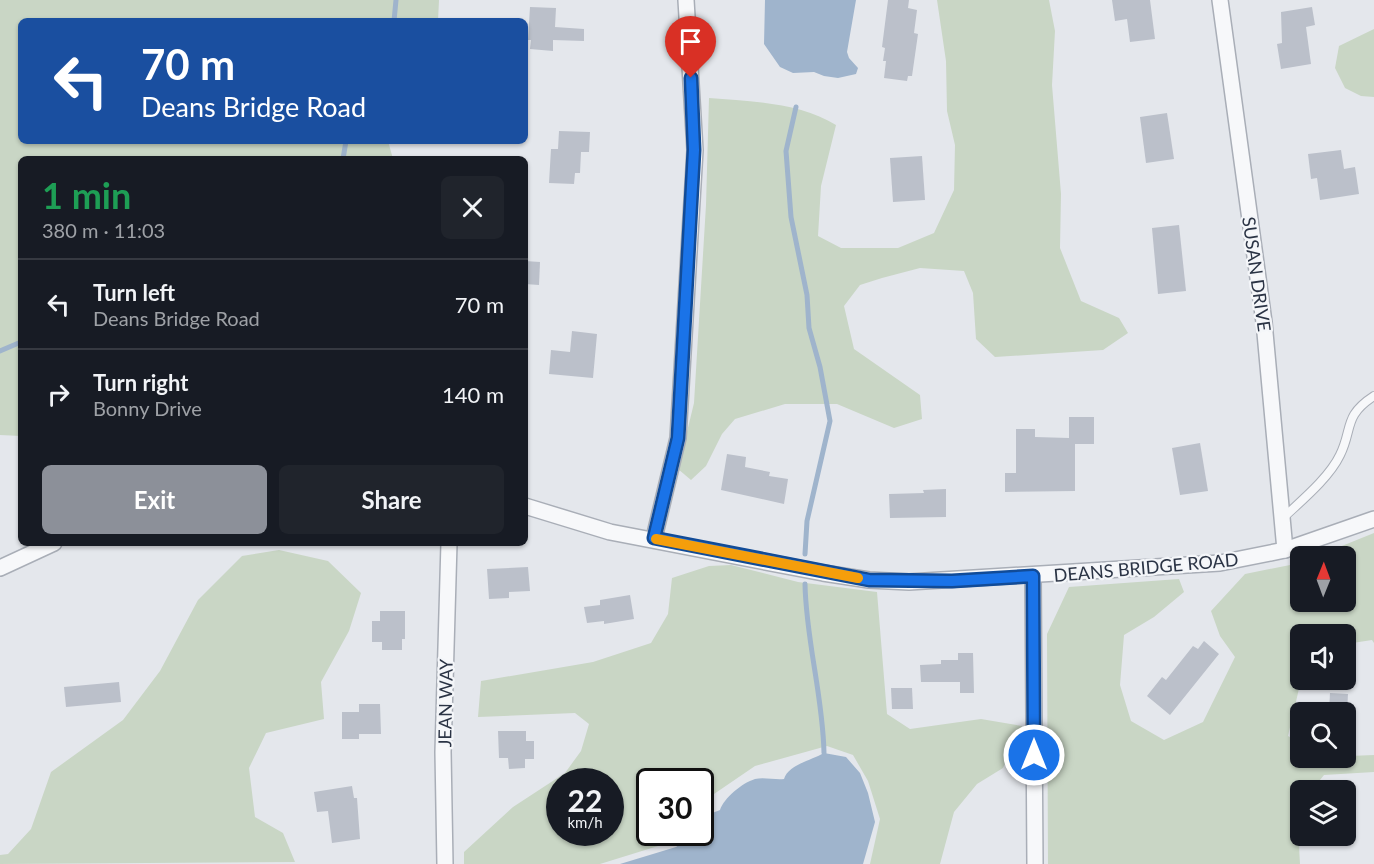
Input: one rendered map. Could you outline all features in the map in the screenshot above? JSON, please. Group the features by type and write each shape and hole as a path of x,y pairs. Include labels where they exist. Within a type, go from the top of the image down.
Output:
{"street":[{"path":"654,538 678,438 694,150 686,0"},
{"name":"SUSAN DRIVE","path":"1220,0 1264,322 1285,550"},
{"name":"DEANS BRIDGE ROAD","path":"528,507 610,531 869,580 952,581 1220,562 1285,550 1374,519"},
{"path":"0,568 48,546"},
{"name":"JEAN WAY","path":"445,864 443,752 449,546"},
{"path":"1033,576 1035,864"}],"lane":[{"path":"1282,519 1319,483 1340,455 1350,420 1374,396"}],"green space":[{"path":"0,0 439,0 438,18 18,18 18,144 389,144 392,156 18,156 18,436 0,435"},
{"path":"937,0 1049,0 1055,31 1052,85 1061,194 1060,248 1081,301 1119,318 1128,333 1103,350 995,357 976,339 973,293 964,271 920,268 860,285 844,306 854,349 920,395 922,419 894,428 837,404 785,404 735,419 722,434 706,466 691,480 678,469 694,403 706,205 709,98 775,104 807,112 836,125 821,186 818,236 841,248 898,248 934,233 954,190 955,145 947,111 946,61"},
{"path":"1374,29 1374,97 1361,96 1345,88 1335,68 1339,46"},
{"path":"1374,533 1374,643 1372,640 1356,642 1356,624 1290,624 1290,690 1299,690 1296,702 1290,702 1288,736 1290,737 1290,768 1356,768 1356,756 1374,755 1374,772 1324,775 1320,780 1290,780 1290,846 1299,846 1300,864 1048,864 1047,634 1069,587 1179,579 1184,592 1154,617 1124,635 1120,685 1131,721 1164,740 1203,722 1235,657 1220,636 1211,611 1245,574 1290,565 1290,612 1356,612 1356,546 1342,546"},
{"path":"279,550 328,561 361,593 349,631 321,682 324,719 266,733 249,768 255,817 283,833 295,862 0,864 0,855 8,854 31,829 51,772 123,720 160,671 198,600 242,556"},
{"path":"731,565 798,582 877,592 887,714 910,729 981,719 1022,726 1003,768 977,784 954,812 940,864 870,864 880,819 868,781 853,755 827,746 755,766 714,794 714,768 636,768 636,846 658,846 600,864 464,864 464,852 513,807 546,785 546,846 624,846 624,768 569,768 581,751 589,724 575,713 478,717 481,681 593,662 651,643 668,614 672,578 709,566"}],"water":[{"path":"765,0 856,0 847,52 858,68 856,74 838,78 814,72 793,73 780,67 764,44"},
{"path":"824,753 846,757 860,773 875,822 863,864 620,864 677,846 714,846 714,813 720,810 729,796 758,778 784,779 795,766"}],"building":[{"path":"888,0 909,0 908,8 917,10 914,33 918,34 912,76 908,76 907,81 884,78 886,61 883,61 885,48 882,47"},
{"path":"1112,0 1150,0 1155,39 1130,42 1127,19 1115,21"},
{"path":"530,7 556,8 555,27 584,29 584,41 553,40 553,51 530,49 531,40 528,40"},
{"path":"1312,7 1315,25 1306,27 1311,64 1281,69 1277,44 1282,43 1281,12"},
{"path":"1167,113 1174,159 1146,163 1140,117"},
{"path":"559,131 590,132 589,152 581,152 580,173 575,173 574,184 549,183 551,149 558,149"},
{"path":"1341,150 1344,169 1355,167 1359,194 1320,200 1317,178 1311,179 1308,154"},
{"path":"922,156 925,200 893,202 890,158"},
{"path":"1179,225 1186,291 1158,294 1152,228"},
{"path":"528,261 540,262 539,285 528,284"},
{"path":"572,331 597,334 593,378 549,374 551,350 570,352"},
{"path":"1069,417 1094,417 1094,444 1075,444 1075,491 1005,492 1005,473 1016,473 1016,429 1035,429 1035,437 1069,438"},
{"path":"1200,443 1208,491 1180,495 1172,448"},
{"path":"727,454 746,457 745,467 770,472 769,476 788,479 784,504 721,490"},
{"path":"946,489 946,517 890,518 889,494 924,493 923,490"},
{"path":"528,567 530,591 509,592 509,598 489,599 487,569"},
{"path":"630,595 634,619 604,624 604,621 587,623 584,607 600,605 600,600"},
{"path":"380,611 405,611 405,639 402,639 402,650 382,650 382,642 372,642 372,621 380,621"},
{"path":"1204,641 1219,654 1170,715 1147,696 1162,677 1166,680 1193,646 1198,649"},
{"path":"958,653 973,653 974,693 960,693 960,682 921,682 920,665 941,664 941,660 958,660"},
{"path":"119,682 121,702 66,707 64,687"},
{"path":"891,688 912,688 913,709 892,709"},
{"path":"1330,693 1348,694 1348,702 1330,702"},
{"path":"359,704 380,704 381,734 359,734 359,739 342,739 342,712 359,712"},
{"path":"498,731 526,731 526,741 534,741 534,759 525,759 525,768 509,769 508,758 499,758"},
{"path":"352,786 354,798 357,798 360,839 332,843 328,811 317,812 314,792"}],"waterway":[{"path":"394,18 396,0"},
{"path":"796,107 786,151 791,217 807,295 809,328 820,367 830,421 807,521 805,554"},
{"path":"344,156 346,144"},
{"path":"0,351 18,343"},
{"path":"805,584 824,753"}],"slow traffic":[{"path":"656,539 858,578"}],"route":[{"path":"691,78 694,150 678,438 654,538 823,573 869,580 952,581 1033,576 1034,755"}]}
